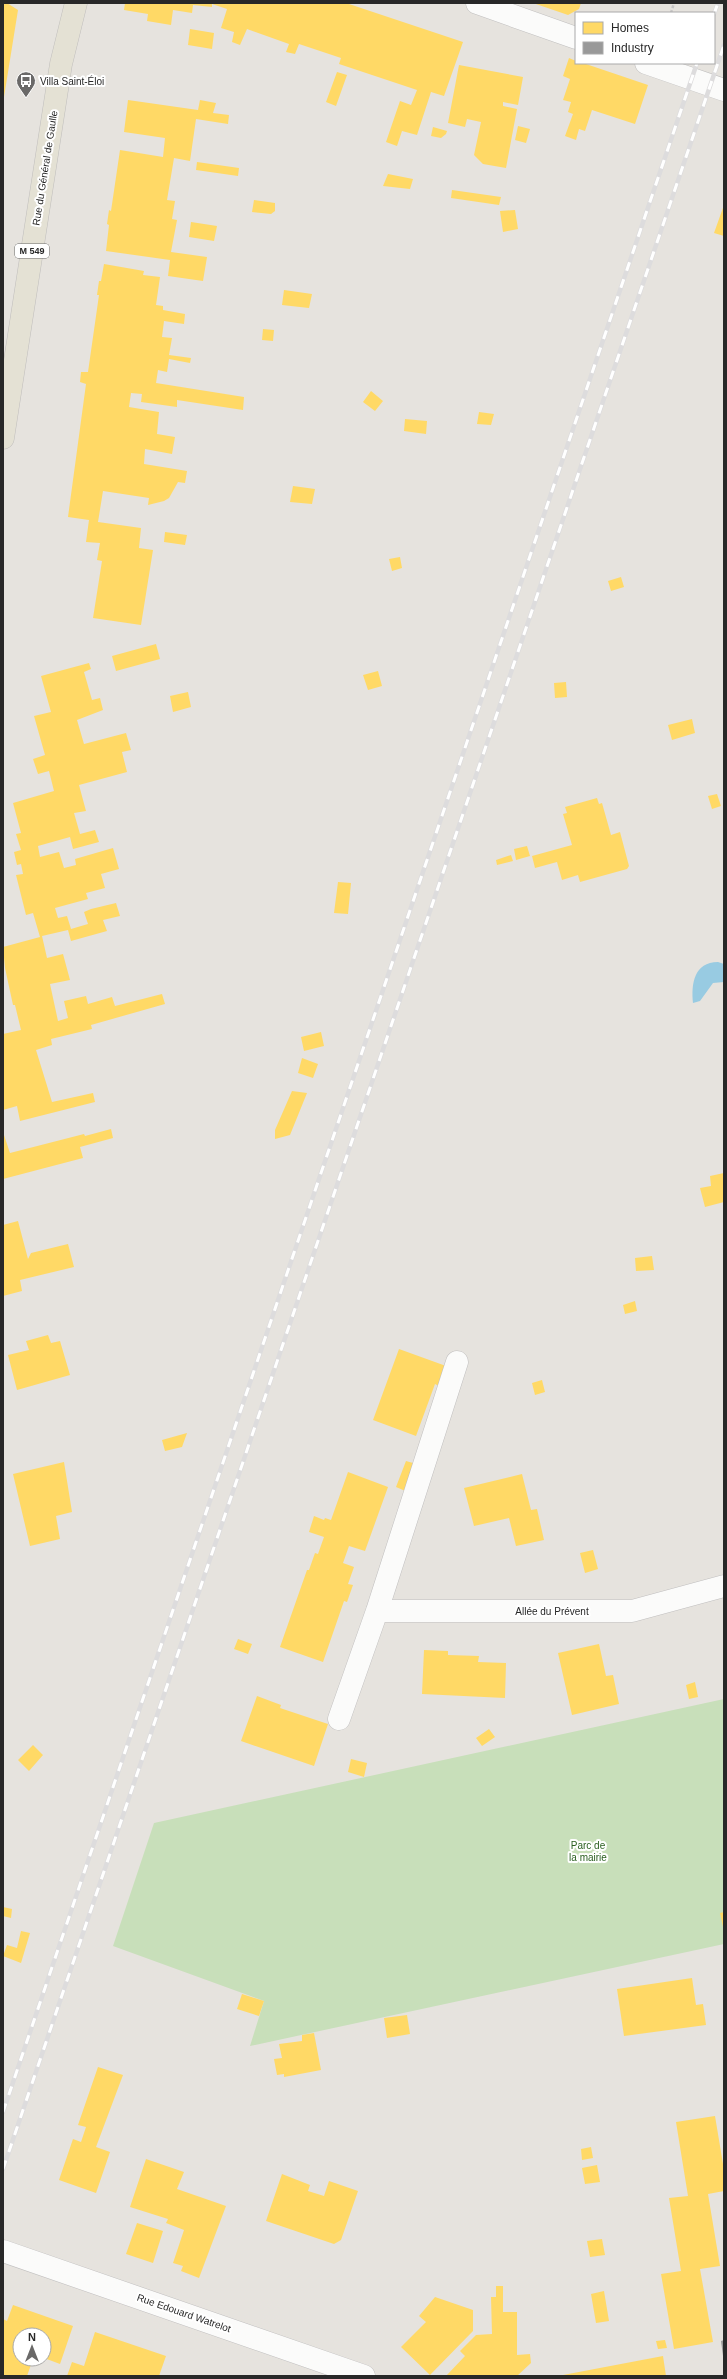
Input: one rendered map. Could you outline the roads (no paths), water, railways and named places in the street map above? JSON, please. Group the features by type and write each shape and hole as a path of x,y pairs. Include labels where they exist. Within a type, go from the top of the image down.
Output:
{"main road":[{"name":"Rue du Général de Gaulle","path":"61,64 63,3"},
{"name":"Rue du Général de Gaulle","path":"3,438 61,64 76,3"}],"street":[{"path":"477,3 575,38"},
{"path":"649,64 724,90"},
{"path":"339,1719 377,1611 457,1362"},
{"name":"Allée du Prévent","path":"377,1611 632,1611 724,1586"},
{"name":"Rue Edouard Watrelot","path":"3,2251 364,2376"}],"water":[{"path":"718,962 724,964 724,982 713,983 700,1001 693,1003 694,982 699,970 710,963"}],"railway":[{"path":"715,12 718,3"},
{"path":"3,2169 724,45"},
{"path":"3,2112 697,64"}],"place":[{"name":"Villa Saint-Éloi","path":"26,98"}],"park label":[{"name":"Parc de la mairie","path":"588,1850"}]}
